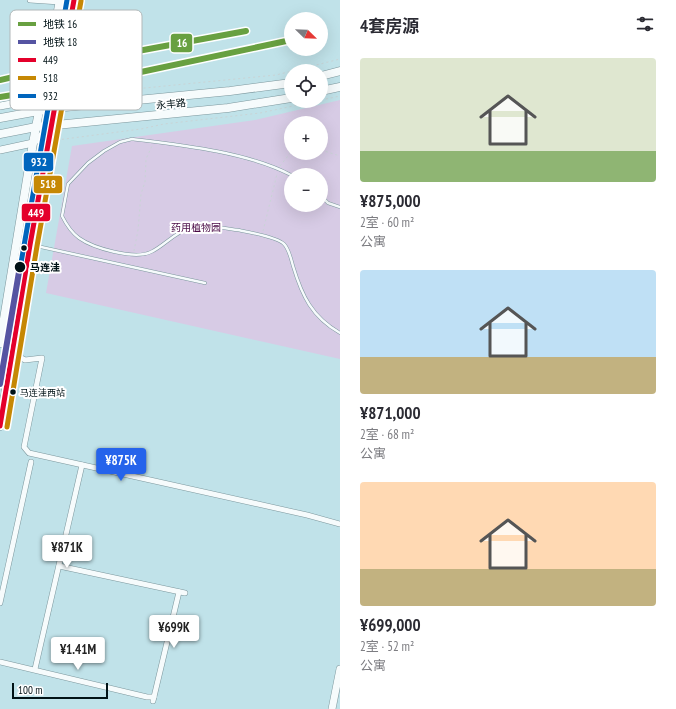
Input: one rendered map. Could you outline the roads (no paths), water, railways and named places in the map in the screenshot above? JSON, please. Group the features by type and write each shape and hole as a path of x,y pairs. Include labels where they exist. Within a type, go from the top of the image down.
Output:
{"main road":[{"path":"72,10 74,0"},
{"path":"328,74 340,71"},
{"name":"永丰路","path":"142,100 284,84"},
{"path":"328,90 340,87"},
{"name":"永丰路","path":"0,134 36,127 228,108 284,99"},
{"path":"0,343 33,143 40,110"},
{"name":"永丰路","path":"0,118 40,110"},
{"path":"0,426 30,245 55,110"}],"street":[{"path":"30,0 60,1"},
{"path":"0,106 10,104"},
{"path":"0,150 33,143 52,126"},
{"path":"12,353 25,360 42,358 24,447 28,453 300,513 340,524"},
{"path":"0,603 31,462"},
{"path":"35,669 82,465"},
{"path":"59,566 185,593"},
{"path":"0,662 35,669 153,699 179,592"},
{"path":"332,709 340,669"}],"lane":[{"path":"284,172 241,158 132,139 120,142 104,151 88,163 68,184 62,216 77,236 88,244 118,252 133,254 151,253 189,228 219,227 277,239 285,244 299,285 307,302 316,315 327,326 340,333"},
{"path":"328,203 340,207"},
{"path":"30,245 205,283"}],"metro line":[{"name":"16","path":"142,50 246,31"},
{"name":"16","path":"142,72 284,41"},
{"name":"16","path":"0,80 10,78"},
{"name":"16","path":"0,97 10,95"},
{"name":"18","path":"0,384 20,266"}],"place":[{"name":"马连洼","path":"20,267"},
{"name":"马连洼西站","path":"13,392"}],"park label":[{"name":"药用植物园","path":"196,227"}]}
